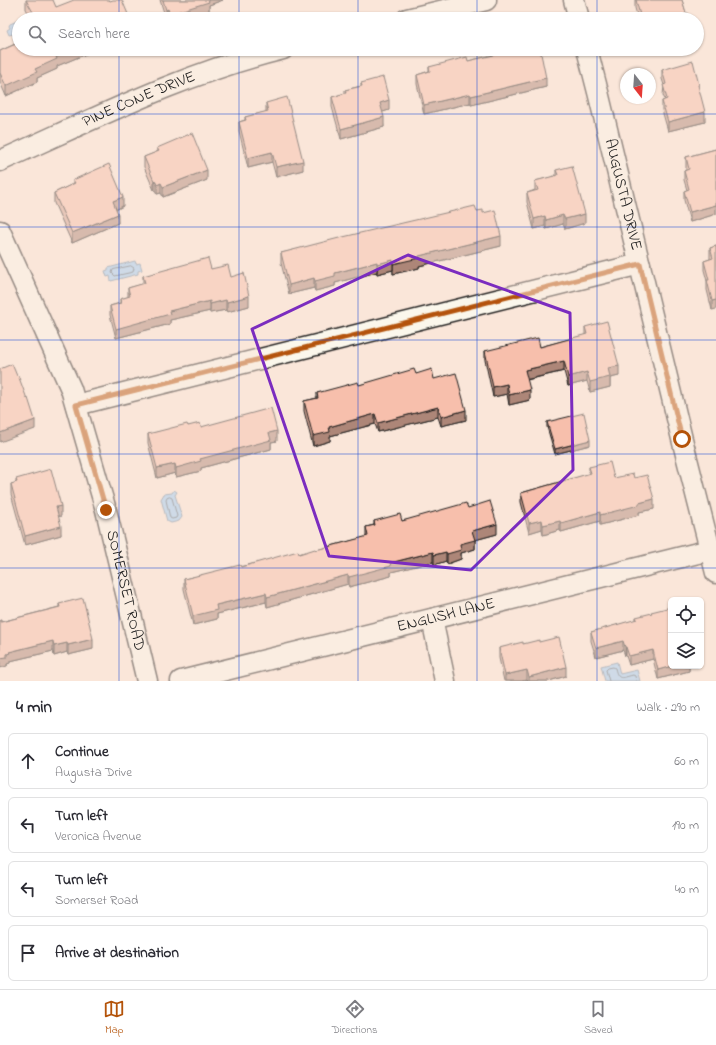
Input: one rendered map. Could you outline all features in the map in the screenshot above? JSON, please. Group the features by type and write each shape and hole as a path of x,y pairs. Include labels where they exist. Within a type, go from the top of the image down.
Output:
{"street":[{"path":"436,12 486,0"},
{"path":"574,0 577,12"},
{"name":"PINE CONE DRIVE","path":"0,161 192,76 255,56"},
{"name":"AUGUSTA DRIVE","path":"589,56 716,573"},
{"name":"SOMERSET ROAD","path":"0,231 72,390 106,510 147,681"},
{"path":"76,405 640,264"},
{"name":"ENGLISH LANE","path":"181,681 710,550"},
{"path":"432,619 445,681"}],"highlighted area":[{"path":"408,255 570,313 573,470 471,570 329,556 252,329"}],"water":[{"path":"12,23 12,34 9,35 7,30 10,28 10,24"},
{"path":"135,261 136,264 140,263 142,270 138,271 138,274 111,281 110,276 107,277 105,271 108,270 108,268"},
{"path":"174,490 177,492 175,495 182,517 179,521 171,523 167,521 161,499 164,494 172,493"},
{"path":"617,662 620,674 637,670 640,681 605,681 601,666"}],"building":[{"path":"26,0 53,0 56,7 74,0 122,0 127,12 33,12"},
{"path":"163,0 208,0 209,2 176,12 169,12 168,9 166,10"},
{"path":"636,0 682,0 686,12 639,12"},
{"path":"12,46 12,56 58,56 56,57 57,59 35,69 37,72 6,86 0,73 0,51"},
{"path":"489,56 541,56 546,78 471,96 470,94 424,105 417,75 430,71 429,67 467,57 468,61"},
{"path":"693,61 705,112 668,122 662,101 667,99 663,85 666,84 662,70"},
{"path":"383,77 389,100 380,103 384,117 341,129 332,97 346,93 345,90 362,86 361,83"},
{"path":"287,97 303,161 276,167 272,152 248,158 239,122 246,120 245,117 268,111 266,103"},
{"path":"192,133 207,170 163,187 161,183 157,185 144,157 159,151 157,148"},
{"path":"716,149 716,205 690,212 684,191 689,189 684,171 689,169 686,157"},
{"path":"109,164 123,197 113,201 118,214 72,233 54,193 75,183 73,180"},
{"path":"572,166 585,214 565,219 563,215 546,220 545,216 534,219 527,193 538,190 535,181 558,175 556,170"},
{"path":"475,206 477,211 483,210 483,213 495,210 501,236 419,256 419,258 393,264 393,260 377,264 377,262 335,273 335,276 315,281 314,278 289,285 281,253"},
{"path":"716,246 716,300 712,301 704,261 713,258 710,248"},
{"path":"208,258 211,269 228,265 231,277 244,273 249,296 227,302 226,300 210,304 210,301 169,311 170,314 116,329 110,306 121,303 120,299 130,296 128,288 145,283 143,276"},
{"path":"607,321 619,366 608,368 610,377 590,382 587,372 568,377 564,361 525,370 530,390 509,395 507,384 493,387 485,351 538,338 540,347 587,334 585,327"},
{"path":"12,364 27,399 28,398 35,420 0,433 0,369"},
{"path":"414,369 416,374 432,369 434,379 456,373 466,410 441,417 438,407 378,423 375,414 329,427 330,432 313,436 304,401 318,398 317,393 358,382 359,385"},
{"path":"271,408 277,431 269,433 271,440 200,459 201,461 176,468 175,464 157,468 148,434 187,424 188,426 200,423 201,427"},
{"path":"584,413 590,440 555,449 547,422"},
{"path":"610,462 614,478 633,474 634,478 647,475 654,499 639,503 639,505 600,515 600,512 561,523 560,521 543,525 542,520 529,523 521,493 591,473 589,467"},
{"path":"51,469 61,506 56,507 61,526 25,536 11,484 17,482 16,479"},
{"path":"490,501 497,524 472,531 475,540 460,544 461,550 447,554 446,552 434,555 433,552 390,563 391,566 349,577 348,575 267,597 266,593 216,605 217,610 193,616 184,579 240,565 241,567 298,551 299,554 368,536 366,527 375,525 374,521 400,514 402,521 466,503 468,508"},
{"path":"83,598 93,639 68,645 67,643 54,646 53,641 9,652 10,653 7,654 7,657 0,658 0,620 1,622 60,607 59,604"},
{"path":"668,608 668,667 658,670 653,650 629,656 623,641 596,648 591,632 637,619 636,617 652,613 651,612"},
{"path":"559,637 566,667 529,677 527,670 505,675 499,648 523,642 523,644 539,640 539,642"}],"route":[{"path":"106,510 76,405 640,264 682,439"}]}
